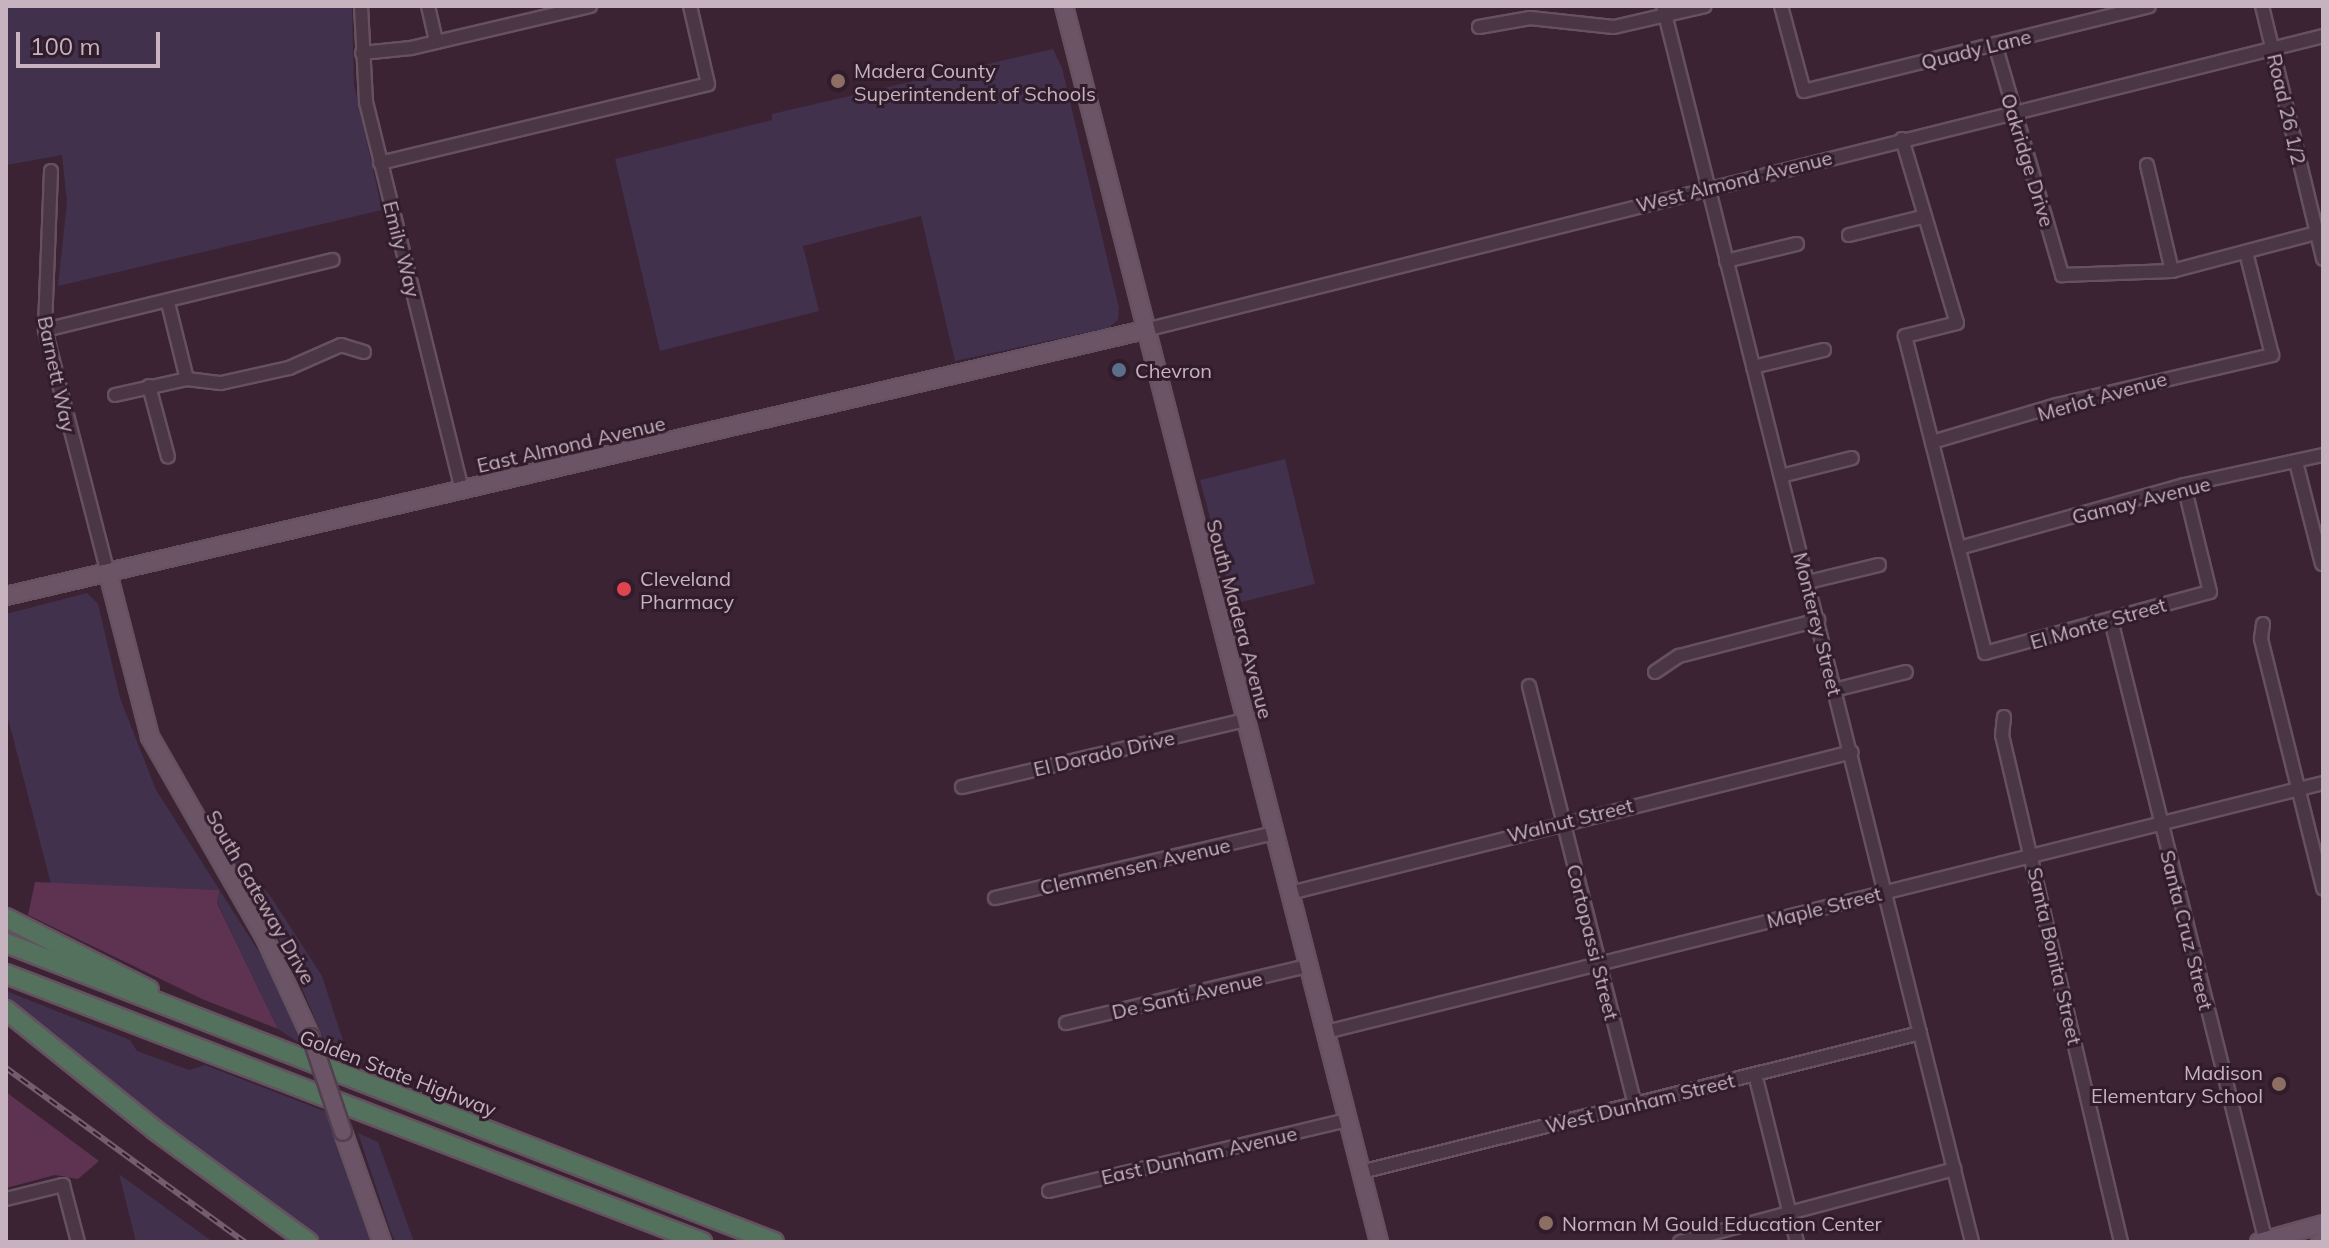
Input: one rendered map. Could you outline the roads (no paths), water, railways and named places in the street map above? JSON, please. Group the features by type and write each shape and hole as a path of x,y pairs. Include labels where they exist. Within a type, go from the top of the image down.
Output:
{"highway":[{"path":"6,918 166,999 194,1020"},
{"name":"Golden State Highway","path":"6,943 194,1020 774,1242"},
{"path":"6,974 702,1242"},
{"path":"6,1010 155,1130 308,1242"}],"main road":[{"name":"South Madera Avenue","path":"1064,6 1379,1242"},
{"name":"East Almond Avenue","path":"6,596 1145,330"},
{"name":"South Gateway Drive","path":"108,573 150,737 265,938 311,1037 382,1242"},
{"path":"2263,1241 2323,1224"}],"street":[{"name":"Emily Way","path":"361,6 363,86 462,490"},
{"path":"428,6 436,42"},
{"path":"362,53 436,42 547,11 590,6"},
{"path":"380,163 708,84 690,6"},
{"path":"1479,27 1530,18 1614,27 1664,11 1705,6"},
{"name":"Quady Lane","path":"1781,6 1804,91 2149,6"},
{"name":"Road 26 1/2","path":"2262,6 2323,259"},
{"name":"Monterey Street","path":"1664,11 1852,752 1972,1242"},
{"name":"West Almond Avenue","path":"1145,330 1707,187 2323,36"},
{"name":"Oakridge Drive","path":"1995,44 2062,275 2172,271"},
{"path":"1902,139 1922,217 1957,323 1905,336 1959,548"},
{"path":"2147,165 2172,271 2316,233"},
{"name":"Barnett Way","path":"51,171 45,330 108,573"},
{"path":"1849,235 1922,217"},
{"path":"1726,261 1797,244"},
{"name":"Merlot Avenue","path":"1932,442 2057,405 2272,355 2246,252"},
{"path":"45,330 168,303 333,260"},
{"path":"168,303 187,379"},
{"path":"115,395 187,379 221,383 289,368 341,345 364,352"},
{"path":"1753,367 1824,350"},
{"path":"149,386 168,457"},
{"name":"Gamay Avenue","path":"1959,548 2184,485 2323,455"},
{"path":"1781,476 1852,458"},
{"path":"2296,462 2322,564"},
{"name":"El Monte Street","path":"1959,548 1985,653 2111,620 2210,592 2184,485"},
{"path":"1808,582 1879,565"},
{"path":"1655,672 1679,656 1818,620"},
{"name":"Santa Cruz Street","path":"2111,620 2263,1241"},
{"path":"2263,624 2261,639 2323,888"},
{"path":"1834,690 1906,672"},
{"name":"Cortopassi Street","path":"1529,686 1635,1104"},
{"name":"Santa Bonita Street","path":"2004,717 2002,735 2121,1242"},
{"name":"El Dorado Drive","path":"962,787 1246,720"},
{"name":"Walnut Street","path":"1290,893 1563,821 1852,752"},
{"name":"Maple Street","path":"1326,1032 2323,783"},
{"name":"Clemmensen Avenue","path":"995,898 1275,833"},
{"name":"De Santi Avenue","path":"1066,1023 1308,966"},
{"name":"West Dunham Street","path":"1361,1172 1920,1033"},
{"path":"1755,1074 1797,1242"},
{"name":"East Dunham Avenue","path":"1049,1191 1348,1120"},
{"path":"1680,1242 1954,1169"},
{"path":"6,1199 63,1185 78,1242"}],"railway":[{"path":"6,1068 245,1242"}],"place":[{"name":"Madera County Superintendent of Schools","path":"838,81"},
{"name":"Chevron","path":"1119,370"},
{"name":"Cleveland Pharmacy","path":"624,589"},
{"name":"Madison Elementary School","path":"2279,1084"},
{"name":"Norman M Gould Education Center","path":"1546,1223"}]}
